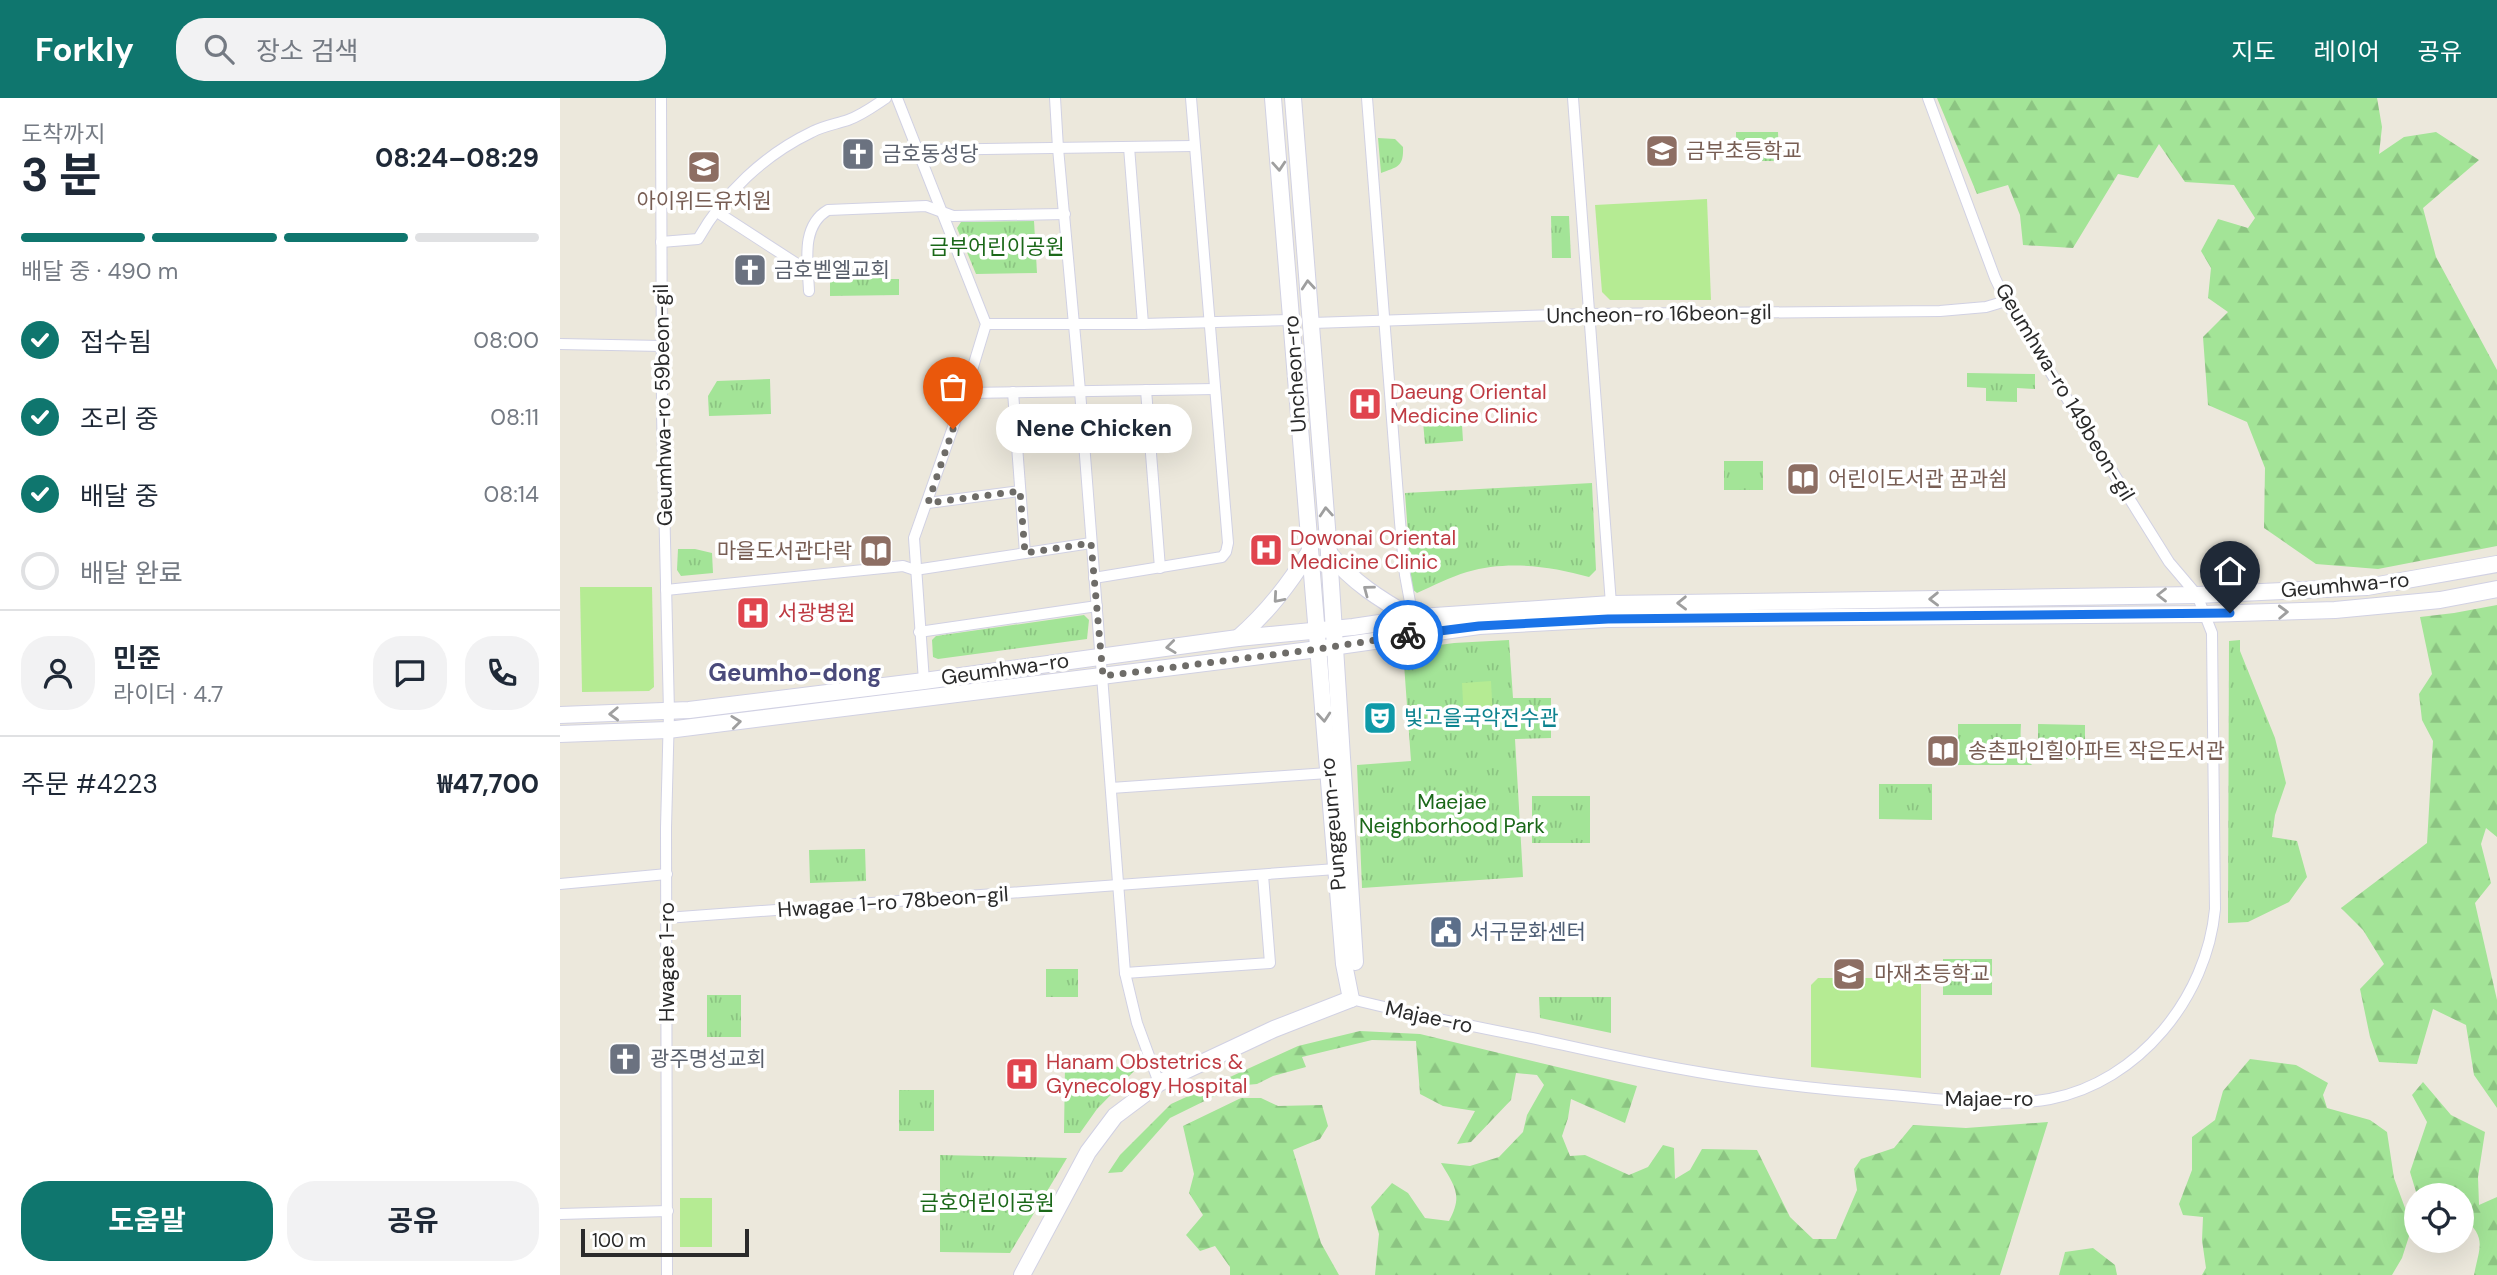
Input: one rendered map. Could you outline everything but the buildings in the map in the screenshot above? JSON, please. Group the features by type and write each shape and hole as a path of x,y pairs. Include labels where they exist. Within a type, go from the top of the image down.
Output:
{"main road":[{"name":"Uncheon-ro","path":"1273,98 1315,630 1326,647"},
{"name":"Uncheon-ro","path":"1293,98 1329,553 1333,629 1326,647"},
{"path":"1238,638 1287,587 1310,551"},
{"path":"1329,553 1341,568 1369,592 1413,618"},
{"name":"Geumhwa-ro","path":"560,715 669,712 1413,618 1611,604 2197,595 2367,587 2497,564"},
{"name":"Geumhwa-ro","path":"560,734 668,730 1479,626 1608,619 2204,614 2335,610 2440,600 2497,589"},
{"name":"Punggeum-ro","path":"1326,647 1328,773 1344,964 1351,999"},
{"name":"Punggeum-ro","path":"1326,647 1355,963 1351,999"},
{"path":"1022,1275 1088,1152 1115,1116 1159,1083 1274,1029 1351,999"}],"street":[{"name":"Geumhwa-ro 59beon-gil","path":"661,98 662,346 669,712"},
{"path":"661,242 698,239 741,182 761,163 811,132 849,120 886,98"},
{"path":"897,98 986,324 928,503 914,538 923,681"},
{"path":"1055,98 1125,973 1137,1023 1159,1083"},
{"path":"1094,578 1222,557 1226,552 1191,98"},
{"path":"1367,98 1405,575 1413,618"},
{"path":"1573,98 1611,604"},
{"name":"Geumhwa-ro 149beon-gil","path":"1928,98 1972,219 2006,301 2169,562 2197,595"},
{"path":"919,150 1194,146"},
{"path":"1129,147 1143,324"},
{"path":"809,291 808,236 824,211 926,206 953,216 1065,214"},
{"path":"717,212 808,271"},
{"name":"Uncheon-ro 16beon-gil","path":"1312,323 1589,314 1940,311 1986,307 2006,301"},
{"path":"986,324 1074,325 1290,320"},
{"path":"560,344 662,346"},
{"path":"965,393 1214,389"},
{"path":"1146,390 1160,568"},
{"path":"1013,392 1025,553"},
{"path":"928,503 1020,491"},
{"path":"666,590 903,566 915,570 1091,543"},
{"name":"Majae-ro","path":"1351,999 1462,1025 1700,1073 1837,1090 2012,1103 2051,1099 2118,1072 2137,1057 2183,1004 2205,963 2214,929 2212,633 2197,595"},
{"path":"919,632 1097,606"},
{"name":"Hwagae 1-ro","path":"667,1275 666,918 669,712"},
{"path":"1111,788 1328,773"},
{"name":"Hwagae 1-ro 78beon-gil","path":"666,918 1336,869"},
{"path":"560,884 667,874"},
{"path":"1125,973 1270,962 1263,875"},
{"path":"560,1214 668,1211"}],"green space":[{"path":"1937,98 2377,98 2382,127 2379,154 2404,137 2436,132 2479,160 2423,208 2436,257 2497,370 2497,546 2378,569 2316,564 2264,528 2265,468 2247,422 2208,405 2203,337 2228,312 2208,298 2211,268 2201,251 2218,219 2248,228 2255,218 2234,185 2185,182 2159,144 2138,178 2118,174 2073,248 2023,245 2020,215 2008,185 1977,194"},
{"path":"1736,132 1778,132 1779,161 1736,161"},
{"path":"1378,138 1395,139 1403,147 1401,162 1381,173"},
{"path":"1707,199 1711,300 1610,300 1602,292 1595,205"},
{"path":"1551,216 1569,216 1571,258 1552,258"},
{"name":"금부어린이공원","path":"1034,221 1037,273 976,274 957,228 961,222"},
{"path":"886,273 886,279 899,279 899,295 830,296 830,274"},
{"path":"1967,373 2035,374 2035,389 2017,388 2017,402 1986,401 1986,388 1967,387"},
{"path":"770,379 771,414 709,416 708,396 717,381"},
{"path":"1461,409 1463,441 1425,444 1422,411"},
{"path":"1724,461 1763,461 1763,490 1724,490"},
{"path":"1592,483 1596,570 1589,577 1544,567 1497,566 1461,574 1417,593 1412,589 1405,493"},
{"path":"678,549 712,553 713,573 681,576 677,570"},
{"path":"580,587 652,587 654,687 649,691 582,692"},
{"path":"2497,605 2497,837 2486,828 2481,844 2491,883 2475,903 2497,1000 2497,1108 2474,1075 2466,1025 2433,1009 2417,1064 2379,1062 2370,1037 2360,989 2384,964 2363,930 2341,908 2427,843 2433,741 2422,720 2419,694 2432,674 2420,617"},
{"path":"1084,615 1089,620 1087,639 938,659 933,657 932,640 936,636"},
{"name":"Maejae Neighborhood Park","path":"1509,640 1513,698 1551,698 1551,738 1515,739 1523,877 1362,888 1357,765 1411,761 1403,650 1454,643"},
{"path":"2240,640 2240,651 2275,738 2286,783 2275,815 2272,837 2297,841 2307,877 2289,902 2248,922 2228,923 2229,641"},
{"path":"1491,681 1493,719 1464,721 1462,683"},
{"path":"1958,724 2021,724 2022,746 2032,765 1958,765"},
{"path":"2038,724 2085,725 2085,759 2049,759 2038,746"},
{"path":"1879,784 1932,784 1932,820 1879,819"},
{"path":"1532,796 1590,796 1590,843 1532,843"},
{"path":"865,849 866,881 810,883 809,850"},
{"path":"1943,959 1992,959 1992,995 1943,995"},
{"path":"1046,969 1078,969 1078,997 1046,997"},
{"path":"1818,978 1921,978 1921,1078 1811,1067 1811,985"},
{"path":"707,995 741,995 741,1037 707,1037"},
{"path":"1539,997 1611,997 1611,1033 1540,1018"},
{"path":"1360,1031 1420,1034 1637,1086 1625,1123 1571,1099 1562,1136 1570,1156 1585,1155 1629,1175 1648,1167 1663,1145 1674,1148 1675,1179 1690,1170 1702,1149 1757,1150 1790,1217 1813,1239 1836,1239 1857,1190 1854,1169 1861,1159 1894,1148 1913,1125 1966,1128 2048,1122 2000,1275 1375,1275 1379,1234 1371,1207 1392,1183 1408,1193 1425,1218 1449,1221 1456,1204 1456,1191 1441,1163 1470,1166 1499,1157 1523,1132 1527,1115 1544,1085 1537,1075 1516,1073 1511,1100 1471,1142 1457,1144 1475,1111 1443,1106 1420,1094 1416,1041 1372,1040 1302,1057 1306,1067 1273,1076 1257,1084 1235,1086 1170,1118 1122,1172 1108,1173 1120,1155 1171,1104 1298,1046"},
{"path":"2250,1059 2296,1065 2328,1083 2323,1095 2327,1108 2370,1120 2387,1132 2394,1178 2404,1205 2404,1252 2392,1275 2202,1275 2206,1268 2202,1240 2203,1217 2183,1215 2179,1204 2192,1170 2192,1137 2215,1120 2223,1091"},
{"path":"1065,1066 1138,1067 1097,1109 1080,1133 1064,1133"},
{"path":"2423,1082 2451,1115 2485,1132 2478,1177 2479,1205 2497,1197 2497,1275 2474,1275 2480,1242 2474,1229 2474,1183 2413,1183 2410,1172 2427,1122 2412,1095"},
{"path":"899,1090 934,1090 934,1131 899,1131"},
{"path":"1241,1098 1261,1098 1278,1106 1322,1105 1328,1126 1320,1139 1293,1150 1321,1243 1339,1275 1230,1275 1230,1267 1215,1246 1200,1251 1186,1235 1203,1215 1189,1193 1194,1174 1183,1126"},
{"name":"금호어린이공원","path":"940,1155 1067,1158 1010,1253 940,1252"},
{"path":"680,1198 712,1198 712,1247 680,1247"},
{"path":"2093,1248 2115,1265 2117,1275 2059,1275 2065,1252"}],"way so far":[{"path":"953,429 928,503 1020,491 1025,553 1091,543 1103,676 1408,635"}],"place":[{"name":"금부초등학교","path":"1662,151"},
{"name":"금호동성당","path":"858,154"},
{"name":"아이위드유치원","path":"704,167"},
{"name":"금호벧엘교회","path":"750,270"},
{"name":"Daeung Oriental Medicine Clinic","path":"1365,404"},
{"name":"Nene Chicken","path":"953,429"},
{"name":"어린이도서관 꿈과쉼","path":"1803,479"},
{"name":"Dowonai Oriental Medicine Clinic","path":"1266,550"},
{"name":"마을도서관다락","path":"876,551"},
{"name":"서광병원","path":"753,613"},
{"name":"빛고을국악전수관","path":"1380,718"},
{"name":"송촌파인힐아파트 작은도서관","path":"1943,751"},
{"name":"서구문화센터","path":"1446,932"},
{"name":"마재초등학교","path":"1849,974"},
{"name":"광주명성교회","path":"625,1059"},
{"name":"Hanam Obstetrics & Gynecology Hospital","path":"1022,1074"}],"district":[{"name":"Geumho-dong","path":"795,672"}],"route":[{"path":"1408,635 1479,626 1608,619 2230,613"}]}
